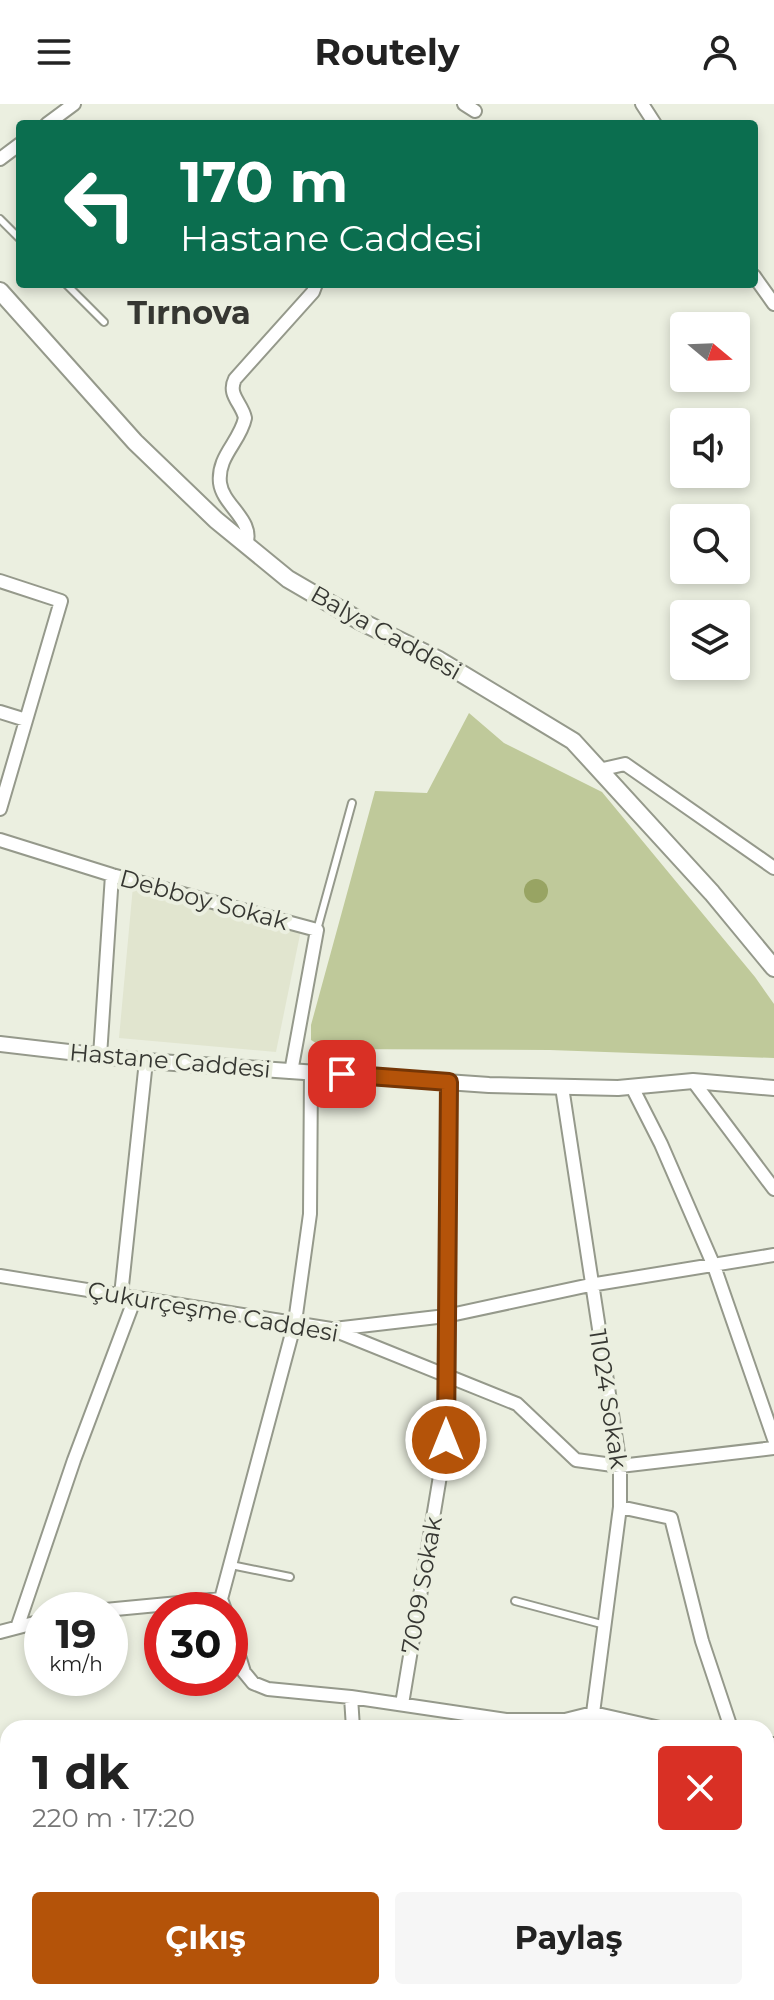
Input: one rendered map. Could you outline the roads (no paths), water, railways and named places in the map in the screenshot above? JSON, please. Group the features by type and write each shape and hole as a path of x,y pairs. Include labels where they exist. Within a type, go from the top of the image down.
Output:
{"main road":[{"name":"Balya Caddesi","path":"0,291 135,442 216,520 288,579 360,621 439,660 573,741 712,893 774,968"}],"street":[{"path":"52,120 74,104"},
{"path":"758,282 774,304"},
{"path":"246,545 245,524 225,500 220,482 221,464 245,418 233,395 232,385 314,288"},
{"path":"0,581 61,601 0,809"},
{"path":"0,712 26,720"},
{"path":"599,770 625,764 774,868"},
{"name":"Debboy Sokak","path":"0,840 112,875 317,930 291,1072"},
{"path":"100,1056 112,875"},
{"name":"Hastane Caddesi","path":"0,1044 146,1061 449,1082 632,1087 693,1081 774,1086"},
{"path":"121,1295 146,1061"},
{"path":"225,1592 295,1322 310,1214 311,1072"},
{"path":"693,1081 774,1189"},
{"name":"7009 Sokak","path":"402,1704 446,1440 449,1082"},
{"name":"11024 Sokak","path":"562,1087 620,1466 620,1507 593,1713"},
{"path":"632,1087 667,1155 714,1266 774,1439"},
{"path":"331,1329 446,1316 590,1285 774,1255"},
{"name":"Çukurçeşme Caddesi","path":"0,1276 331,1329 517,1404 576,1460 620,1466 774,1448"},
{"path":"18,1625 74,1460 135,1298"},
{"path":"620,1507 671,1518 702,1641 728,1720"},
{"path":"0,1632 24,1624"},
{"path":"248,1677 253,1683 268,1689 351,1697 506,1720"},
{"path":"351,1697 352,1720"},
{"path":"576,1720 593,1713 624,1720"}],"lane":[{"path":"0,219 16,235"},
{"path":"70,288 104,322"},
{"path":"317,930 352,803"},
{"path":"230,1565 290,1577"},
{"path":"515,1601 605,1625"}],"district":[{"name":"Tırnova","path":"189,313"}]}
